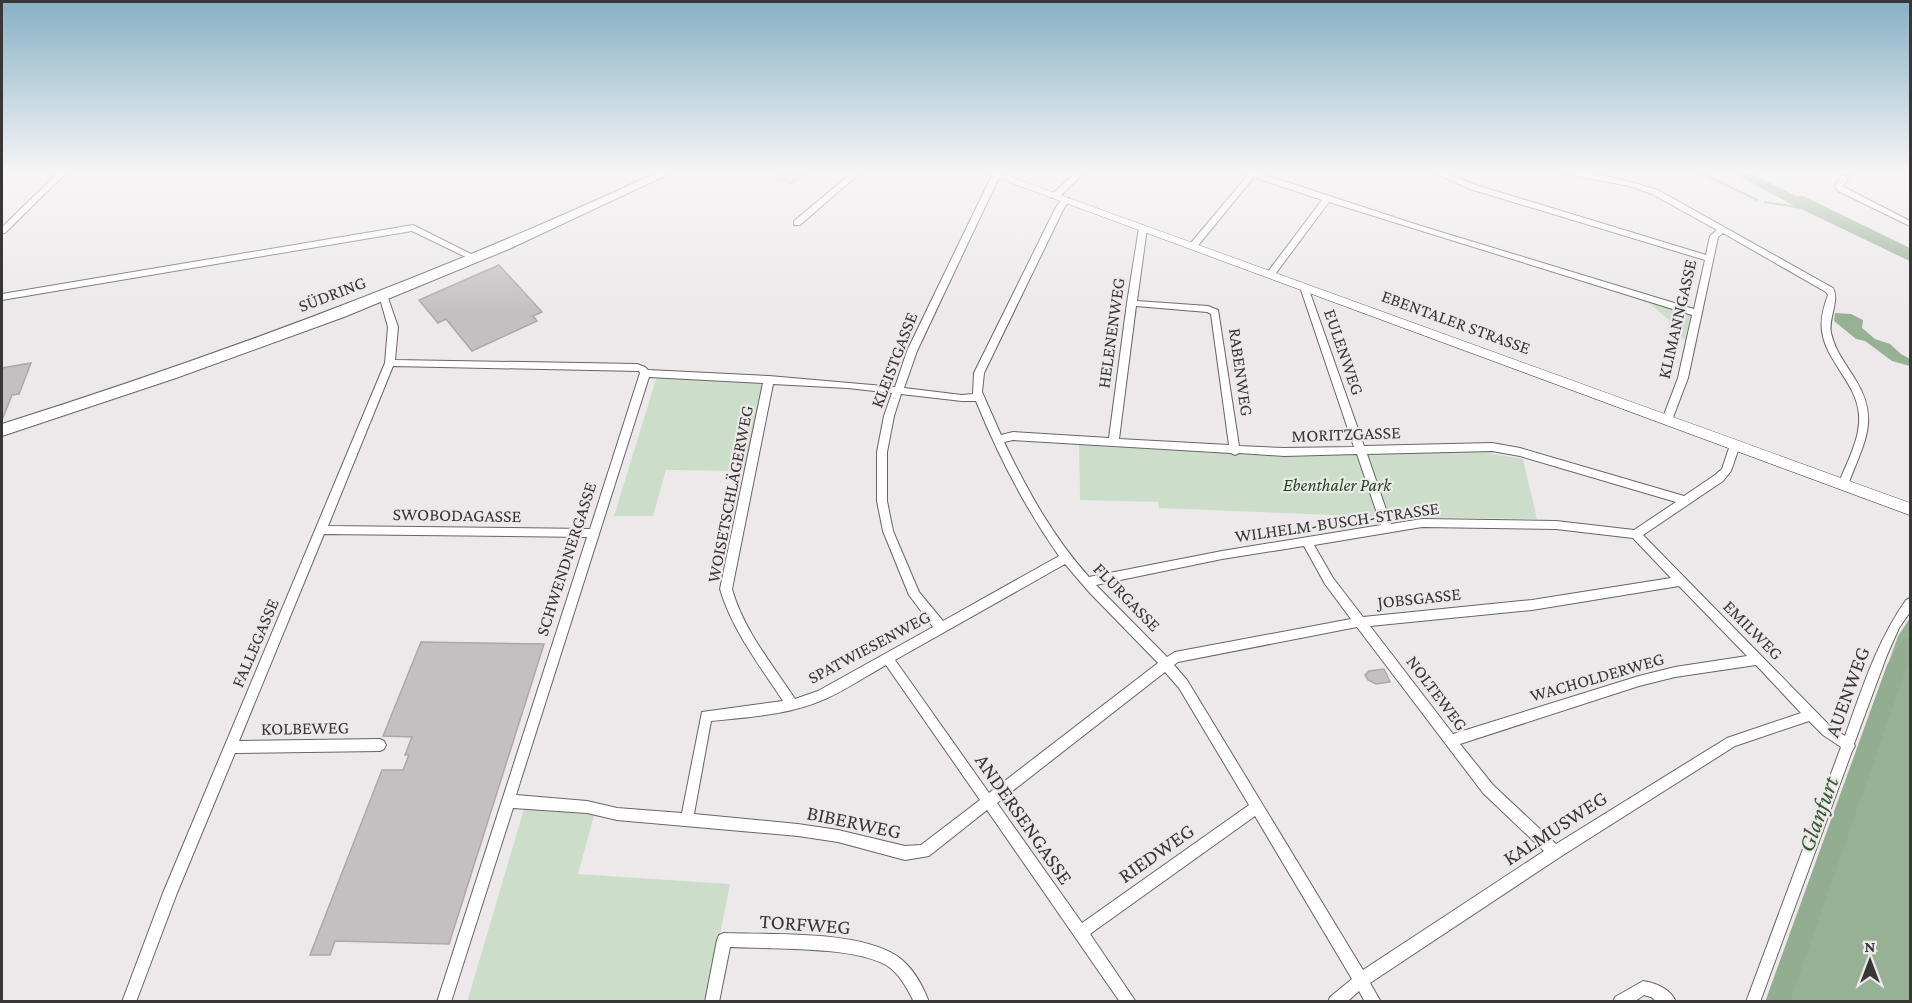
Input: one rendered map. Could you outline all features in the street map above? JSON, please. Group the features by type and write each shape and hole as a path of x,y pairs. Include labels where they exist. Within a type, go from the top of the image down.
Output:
{"main road":[{"name":"SÜDRING","path":"2,430 232,352 475,258 561,219"},
{"name":"EBENTALER STRASSE","path":"1118,219 1911,509"}],"street":[{"path":"2,231 14,219"},
{"path":"797,224 803,219"},
{"name":"KLEISTGASSE","path":"941,628 915,595 903,572 883,514 882,452 897,390 971,219"},
{"path":"979,397 976,387 979,373 1054,219"},
{"path":"1193,246 1214,219"},
{"path":"1270,275 1312,219"},
{"path":"1391,219 1697,313"},
{"path":"1578,219 1708,258"},
{"path":"1704,219 1820,284 1831,293 1826,331 1830,344 1857,392 1864,414 1864,427 1844,485"},
{"path":"2,297 413,228 475,258"},
{"name":"HELENENWEG","path":"1114,442 1131,303 1143,228"},
{"name":"KLIMANNGASSE","path":"1667,420 1683,378 1714,236 1724,230"},
{"name":"EULENWEG","path":"1304,287 1388,529"},
{"name":"FALLEGASSE","path":"129,1002 230,747 390,363 393,327 383,295"},
{"name":"RABENWEG","path":"1131,303 1208,309 1215,312 1235,451"},
{"path":"390,363 637,367 645,373"},
{"name":"WOISETSCHLÄGERWEG","path":"645,373 897,390 962,398 979,397"},
{"name":"SCHWENDNERGASSE","path":"444,1002 645,373"},
{"name":"WOISETSCHLÄGERWEG","path":"769,380 726,589 727,597 743,626 792,705"},
{"name":"FLURGASSE","path":"979,397 1029,501 1066,558 1166,663 1189,693 1374,1002"},
{"name":"MORITZGASSE","path":"1000,439 1014,436 1235,451 1284,452 1504,449 1687,501"},
{"path":"1636,534 1687,501 1726,471 1735,445"},
{"name":"WILHELM-BUSCH-STRASSE","path":"1087,582 1222,555 1435,522 1556,525 1636,534"},
{"name":"SWOBODAGASSE","path":"321,530 593,533"},
{"name":"EMILWEG","path":"1636,534 1827,731 1849,746"},
{"name":"NOLTEWEG","path":"1307,542 1329,580 1488,789 1555,852"},
{"name":"SPATWIESENWEG","path":"687,819 706,716 792,705 822,695 1066,558"},
{"name":"JOBSGASSE","path":"1166,663 1175,657 1360,622 1532,605 1680,581"},
{"name":"AUENWEG","path":"1753,1002 1881,655 1895,625 1911,603"},
{"name":"ANDERSENGASSE","path":"888,659 1129,1002"},
{"name":"WACHOLDERWEG","path":"1450,741 1639,681 1676,672 1758,660"},
{"name":"BIBERWEG","path":"507,801 587,807 617,814 798,830 838,836 905,853 924,850 1166,663"},
{"name":"KALMUSWEG","path":"1335,1002 1360,981 1555,852 1731,742 1811,715"},
{"name":"KOLBEWEG","path":"230,747 380,745"},
{"name":"RIEDWEG","path":"1081,933 1256,808"},
{"name":"TORFWEG","path":"712,1002 724,940 869,950 882,955 901,969 922,1002"},
{"path":"1620,1002 1643,988 1654,990 1669,1002"}],"green space":[{"path":"1643,298 1691,312 1685,340 1668,326 1670,321"},
{"path":"657,376 765,382 746,471 666,470 653,516 614,516"},
{"name":"Ebenthaler Park","path":"1079,444 1184,451 1359,453 1381,517 1159,508 1158,502 1080,500"},
{"path":"1482,452 1523,459 1537,519 1388,517 1365,453"},
{"path":"524,809 595,812 578,874 730,884 707,1001 467,1002"}],"shaded area":[{"path":"1822,219 1850,219 1910,248 1910,261"},
{"path":"1822,219 1842,219 1910,253 1910,261"},
{"path":"1835,313 1851,314 1863,320 1862,328 1875,339 1890,344 1910,359 1910,366 1892,361 1865,341 1856,339 1834,321"},
{"path":"1910,618 1910,1001 1769,1001 1898,636"}],"building":[{"path":"499,265 542,312 533,316 537,321 472,351 446,319 438,323 419,300"},
{"path":"31,363 19,394 12,395 2,420 2,368"},
{"path":"421,642 544,644 449,944 335,941 330,955 310,955 382,770 403,770 409,755 405,755 412,737 383,736"},
{"path":"1384,669 1390,682 1376,684 1368,680 1365,675 1369,671"}],"waterway":[{"name":"Glanfurt","path":"1777,1002 1897,665 1910,646"}]}
